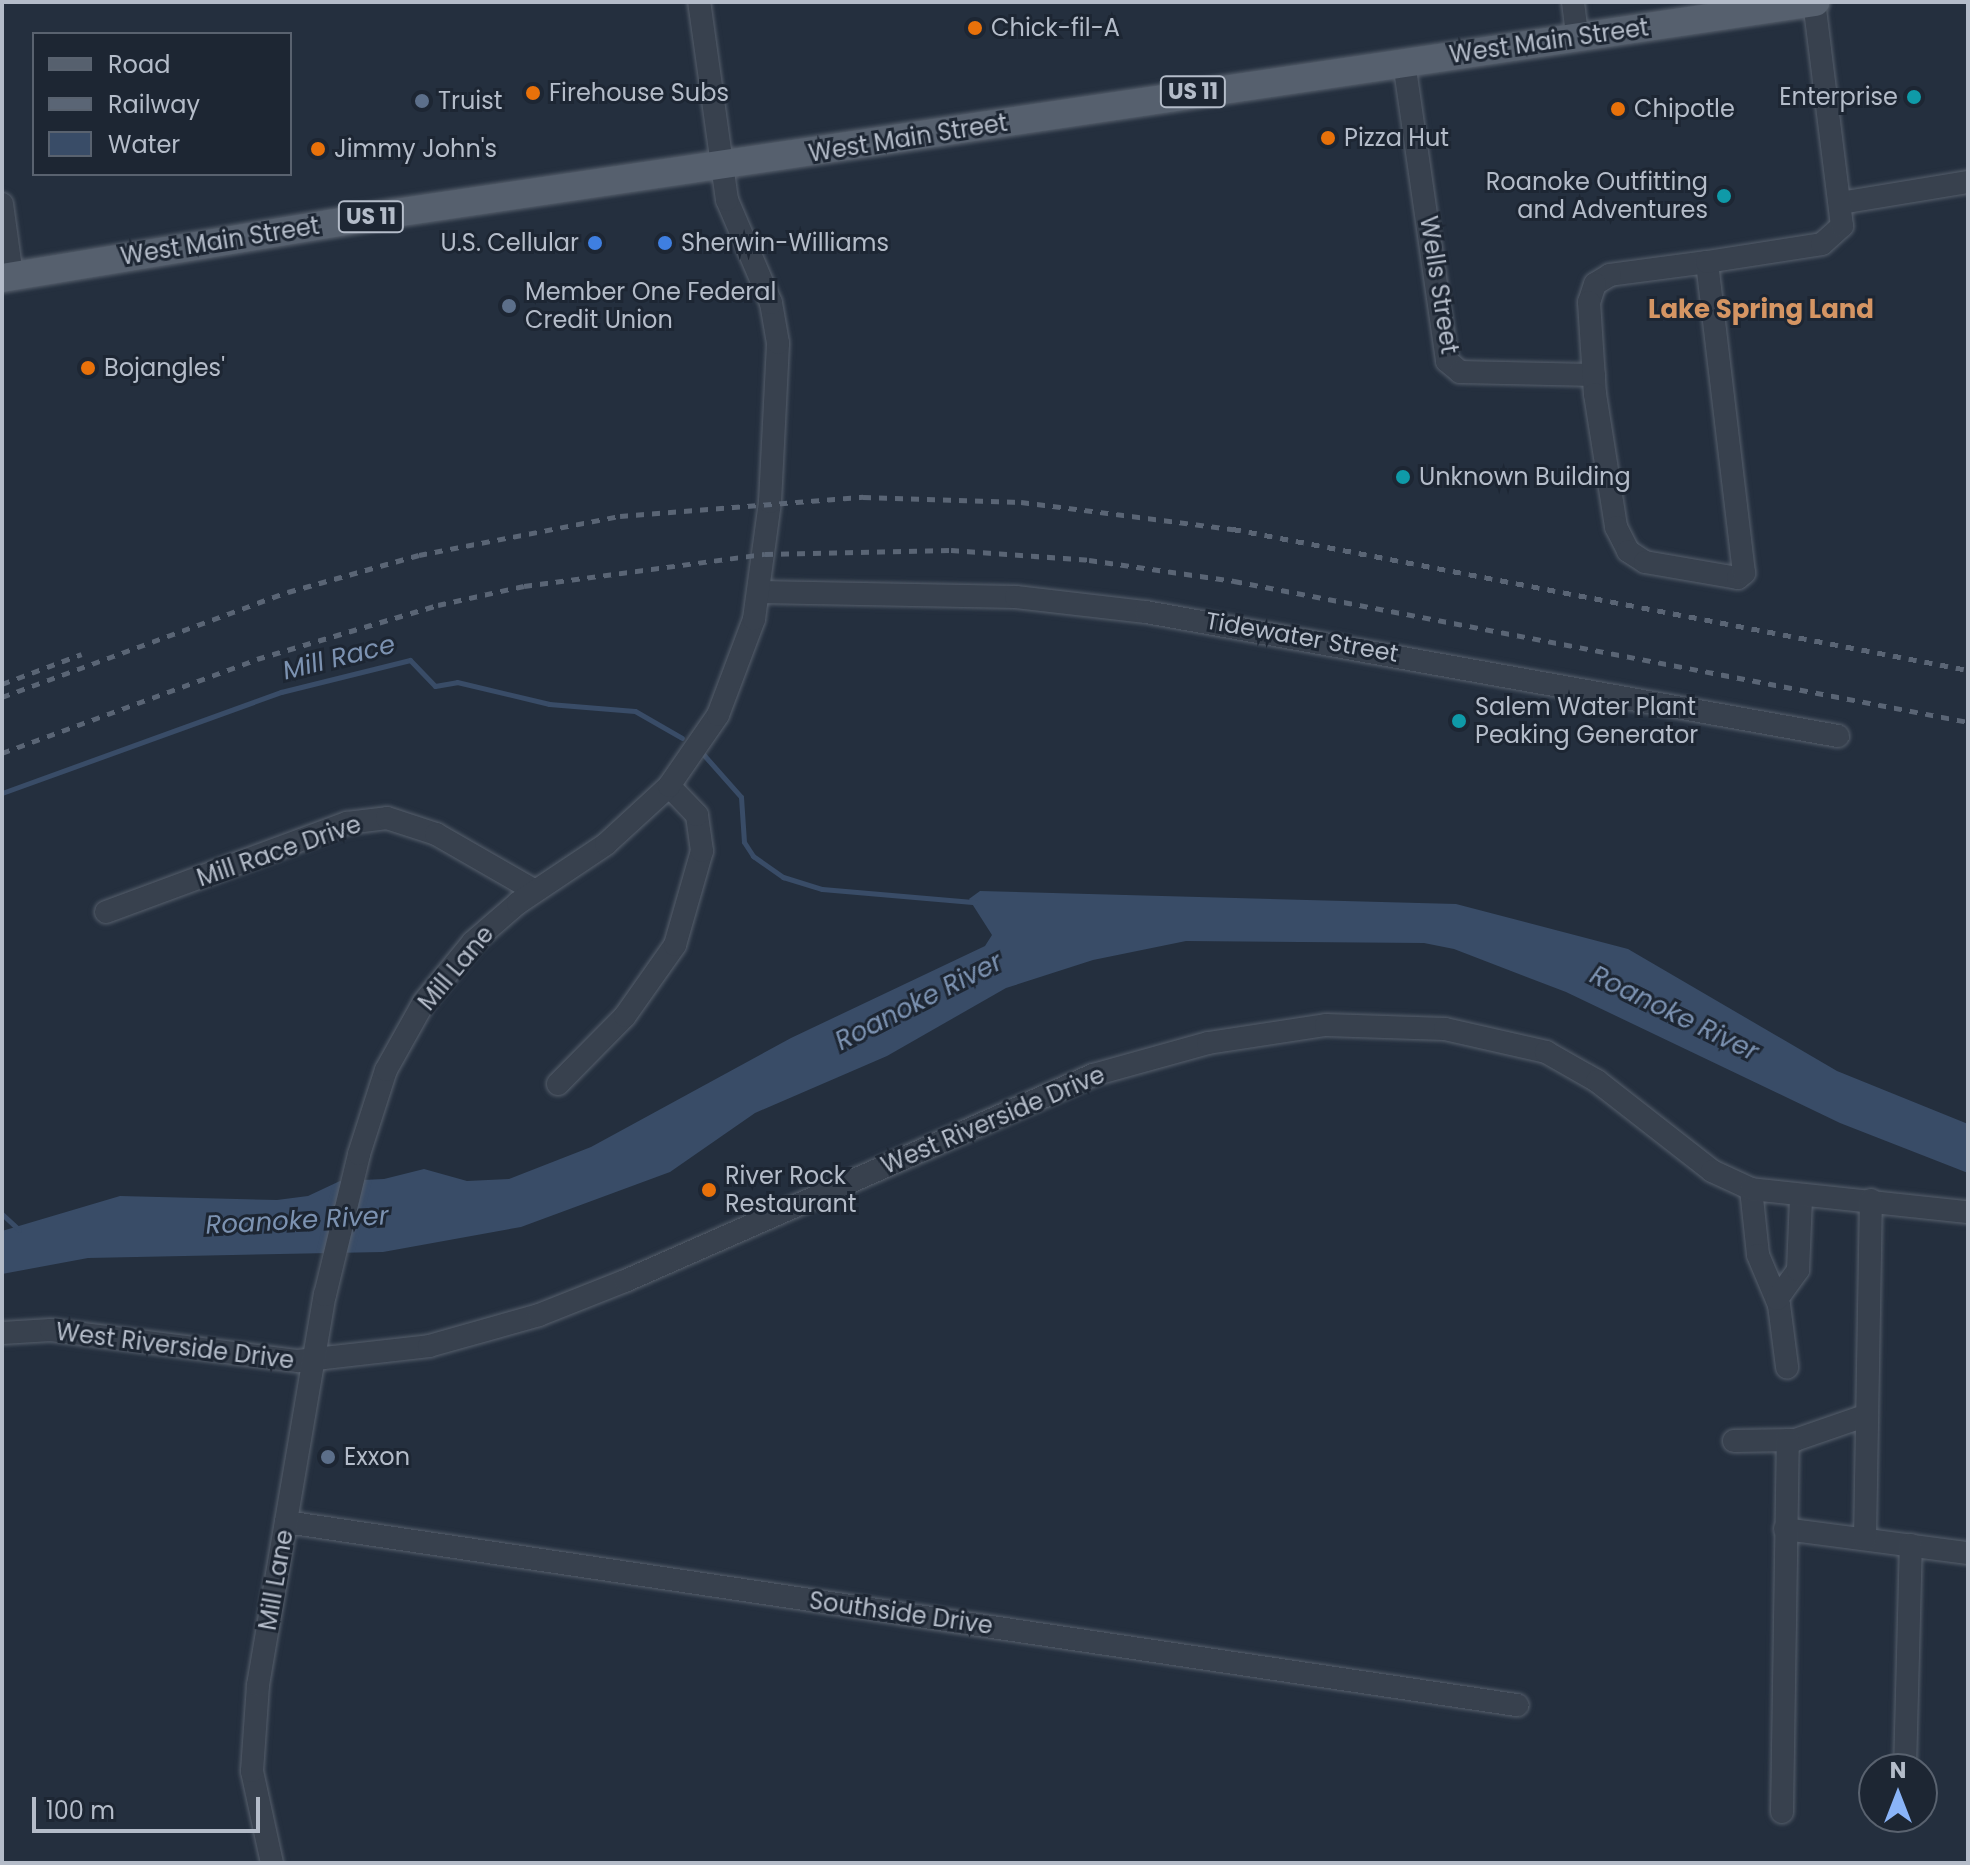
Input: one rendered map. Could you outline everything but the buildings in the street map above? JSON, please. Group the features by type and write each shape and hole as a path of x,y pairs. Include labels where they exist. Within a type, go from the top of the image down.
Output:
{"main road":[{"name":"West Main Street","path":"7,277 344,221 1814,2"}],"street":[{"name":"Mill Lane","path":"272,1863 256,1804 253,1735 325,1295 354,1173 386,1070 424,1002 473,942 535,891 606,844 669,786 732,687 760,592 778,343 771,303 734,221 722,167 699,2"},
{"path":"1573,2 1577,37"},
{"path":"1707,262 1742,577 1645,562 1622,543 1609,494 1594,375 1589,302 1595,284 1610,275 1822,244 1839,234 1840,203 1814,2"},
{"name":"Wells Street","path":"1404,62 1447,361 1460,372 1594,375"},
{"path":"1840,203 1968,182"},
{"path":"2,204 7,277"},
{"name":"Tidewater Street","path":"760,592 1016,597 1160,614 1838,736"},
{"path":"558,1084 625,1016 675,945 702,851 697,815 669,786"},
{"name":"Mill Race Drive","path":"106,912 347,823 387,818 436,834 535,891"},
{"name":"West Riverside Drive","path":"2,1333 51,1330 257,1359 314,1361 429,1346 539,1315 1093,1075 1164,1053 1286,1029 1397,1025 1514,1041 1565,1061 1597,1081 1712,1171 1751,1189 1801,1198 1871,1200 1968,1212"},
{"path":"1751,1189 1758,1255 1777,1299 1787,1367"},
{"path":"1777,1299 1798,1270 1801,1198"},
{"path":"1865,1539 1871,1200"},
{"path":"1734,1441 1788,1440 1867,1415"},
{"path":"1782,1812 1788,1440"},
{"name":"Southside Drive","path":"286,1522 1517,1705"},
{"path":"1785,1529 1968,1553"},
{"path":"1905,1753 1911,1545"}],"water":[{"name":"Roanoke River","path":"980,891 1456,904 1628,949 1837,1071 1968,1124 1968,1173 1840,1123 1566,992 1454,949 1424,943 1186,941 1093,960 1006,988 887,1056 755,1113 670,1172 521,1227 383,1252 88,1258 2,1274 2,1231 120,1196 277,1200 308,1196 340,1181 384,1179 424,1169 467,1181 509,1179 591,1147 791,1038 985,946 992,935 969,899"}],"waterway":[{"name":"Mill Race","path":"2,793 281,692 410,660 435,686 457,682 549,704 635,711 682,738"},
{"name":"Mill Race","path":"703,754 741,797 744,842 753,856 783,877 822,889 975,902"},
{"path":"2,1214 19,1230"}],"railway":[{"path":"2,697 288,592 419,555 620,516 863,497 1021,502 1233,529 1968,670"},
{"path":"2,753 257,659 438,605 524,586 765,554 951,550 1089,560 1234,581 1968,722"},
{"path":"2,684 82,654"}],"place":[{"name":"Chick-fil-A","path":"975,28"},
{"name":"Firehouse Subs","path":"533,93"},
{"name":"Enterprise","path":"1914,97"},
{"name":"Truist","path":"422,101"},
{"name":"Chipotle","path":"1618,109"},
{"name":"Pizza Hut","path":"1328,138"},
{"name":"Jimmy John's","path":"318,149"},
{"name":"Roanoke Outfitting and Adventures","path":"1724,196"},
{"name":"U.S. Cellular","path":"595,243"},
{"name":"Sherwin-Williams","path":"665,243"},
{"name":"Member One Federal Credit Union","path":"509,306"},
{"name":"Bojangles'","path":"88,368"},
{"name":"Unknown Building","path":"1403,477"},
{"name":"Salem Water Plant Peaking Generator","path":"1459,721"},
{"name":"River Rock Restaurant","path":"709,1190"},
{"name":"Exxon","path":"328,1457"}],"district":[{"name":"Lake Spring Land","path":"1761,310"}]}
